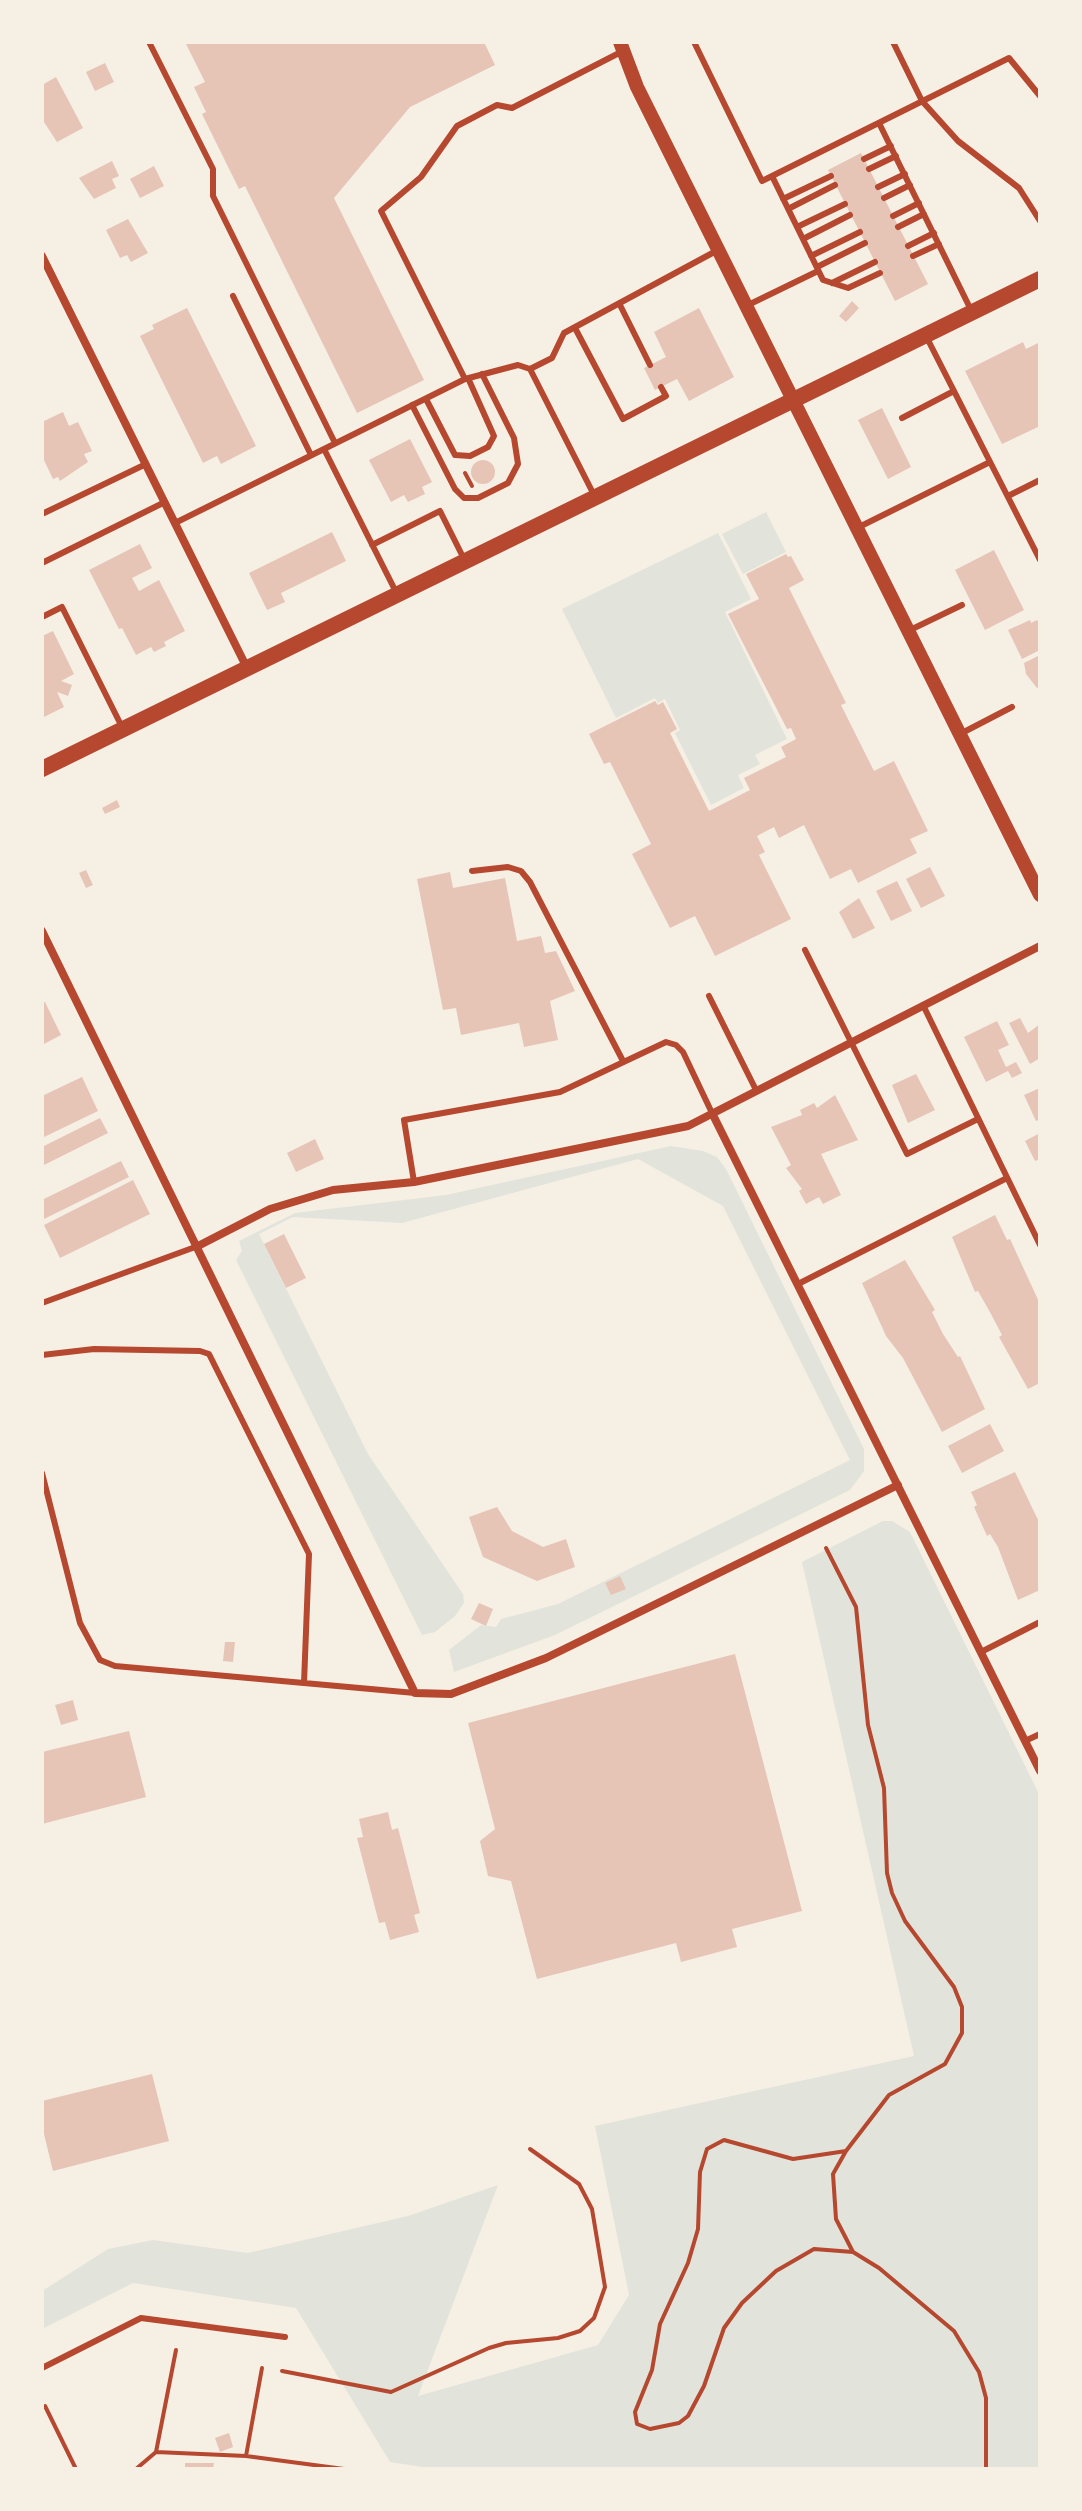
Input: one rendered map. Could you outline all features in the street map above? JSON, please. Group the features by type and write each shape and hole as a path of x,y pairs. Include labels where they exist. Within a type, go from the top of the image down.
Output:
{"main road":[{"path":"42,769 1040,279"}],"street":[{"path":"621,46 637,87 1040,895"},
{"path":"42,256 247,668"},
{"path":"42,931 415,1693 451,1694 546,1658 898,1485"},
{"path":"198,1246 270,1209 320,1194 414,1182 688,1126 1040,946"},
{"path":"712,1113 1040,1771"}],"lane":[{"path":"149,42 213,169 213,196 335,443"},
{"path":"694,42 762,181 1009,58 1040,96"},
{"path":"893,42 922,101 958,141 1019,188 1040,221"},
{"path":"426,399 455,455 470,456 488,447 494,436 381,211 421,177 457,126 497,105 512,108 621,46"},
{"path":"879,123 972,312"},
{"path":"864,159 891,146"},
{"path":"869,169 896,156"},
{"path":"878,187 905,174"},
{"path":"772,176 823,280 848,288 880,273"},
{"path":"783,199 831,176"},
{"path":"788,209 835,185"},
{"path":"884,198 910,185"},
{"path":"893,216 919,203"},
{"path":"797,227 845,204"},
{"path":"898,227 924,214"},
{"path":"803,239 850,215"},
{"path":"811,256 860,232"},
{"path":"908,246 934,233"},
{"path":"746,306 865,243"},
{"path":"913,256 939,244"},
{"path":"530,369 552,358 564,333 620,305 658,279 718,250"},
{"path":"832,283 875,262"},
{"path":"233,296 311,455"},
{"path":"620,305 650,365"},
{"path":"575,328 623,419 666,396 661,387"},
{"path":"926,334 1040,560"},
{"path":"175,523 467,378 518,365 530,369 595,497"},
{"path":"412,405 455,489 464,498 478,498 508,483 518,464 514,438 482,374"},
{"path":"902,418 954,391"},
{"path":"324,449 397,594"},
{"path":"857,528 990,462"},
{"path":"42,514 144,465"},
{"path":"1008,496 1040,480"},
{"path":"42,563 165,502"},
{"path":"372,545 440,511 465,561"},
{"path":"908,631 962,605"},
{"path":"42,617 62,607 123,729"},
{"path":"960,734 1012,707"},
{"path":"472,871 508,867 521,871 530,882 623,1061"},
{"path":"805,950 907,1154 978,1119"},
{"path":"709,996 756,1090"},
{"path":"923,1005 1040,1245"},
{"path":"414,1182 404,1120 560,1092 657,1045 676,1045 712,1113"},
{"path":"798,1284 1007,1178"},
{"path":"42,1303 198,1246"},
{"path":"42,1355 94,1349 200,1351 209,1354 309,1554 304,1683"},
{"path":"42,1473 80,1623 100,1660 115,1666 415,1693"},
{"path":"981,1652 1040,1622"},
{"path":"1025,1741 1040,1734"},
{"path":"42,2368 141,2318 285,2337"}],"path":[{"path":"465,473 473,488"},
{"path":"826,1548 856,1607 868,1725 884,1788 887,1873 892,1893 905,1921 954,1987 962,2007 962,2033 945,2064 889,2095 846,2151 833,2174 836,2219 853,2252"},
{"path":"846,2151 793,2159 724,2140 707,2149 700,2172 698,2229 688,2263 660,2324 652,2370 635,2412 637,2424 650,2429 679,2423 688,2416 704,2386 724,2328 742,2303 776,2271 814,2249 853,2252 879,2268 954,2331 979,2372 986,2398 986,2469"},
{"path":"282,2371 391,2392 489,2348 506,2343 558,2338 580,2331 594,2318 605,2287 592,2209 579,2184 530,2149"},
{"path":"136,2469 156,2452 176,2350"},
{"path":"246,2456 262,2368"},
{"path":"45,2406 76,2469"},
{"path":"156,2452 246,2456 344,2469"}],"shaded area":[{"path":"766,512 786,552 743,574 722,534"},
{"path":"718,533 751,599 725,612 787,739 755,755 760,764 738,775 744,788 711,805 675,733 680,730 665,699 658,703 655,698 616,718 562,609"},
{"path":"671,1146 703,1151 717,1157 726,1169 864,1449 864,1471 850,1490 555,1635 454,1672 449,1650 481,1625 496,1627 501,1619 558,1604 850,1460 723,1206 638,1159 402,1223 293,1217 259,1234 368,1454 463,1594 464,1603 455,1616 435,1632 422,1635 236,1260 242,1251 239,1241 295,1213 446,1195"},
{"path":"883,1521 892,1521 910,1532 1040,1796 1040,2469 436,2469 390,2462 296,2308 133,2283 42,2329 42,2291 108,2249 153,2240 248,2253 408,2216 498,2185 418,2396 598,2345 629,2295 595,2126 914,2056 802,1562"}],"building":[{"path":"185,42 484,42 495,65 410,107 334,198 424,380 357,413 245,186 239,189 202,114 206,112 194,87 205,82"},
{"path":"105,63 114,82 95,91 86,72"},
{"path":"56,77 83,128 57,142 42,119 42,85"},
{"path":"861,153 928,284 895,301 828,170"},
{"path":"112,161 119,176 112,179 116,188 94,199 79,178"},
{"path":"154,166 164,186 140,198 130,179"},
{"path":"128,219 148,253 131,262 127,255 120,258 106,230"},
{"path":"852,301 859,308 846,322 839,316"},
{"path":"187,308 256,446 221,464 217,456 203,463 140,336 154,329 152,325"},
{"path":"699,308 734,377 689,401 677,379 655,390 644,368 666,357 654,332"},
{"path":"1023,342 1026,349 1040,342 1040,426 1002,444 965,371"},
{"path":"882,408 911,467 888,479 858,420"},
{"path":"63,412 69,426 78,422 92,451 84,454 88,462 60,481 58,477 53,479 42,456 42,422"},
{"path":"410,439 432,482 422,487 425,494 408,502 404,495 391,502 369,460"},
{"path":"478,460 488,460 495,467 495,477 488,484 478,484 471,477 471,467"},
{"path":"332,532 346,561 281,593 285,602 267,610 249,573"},
{"path":"140,544 152,568 132,578 139,591 159,580 185,631 164,642 166,646 154,652 151,647 136,655 89,570"},
{"path":"994,550 1024,610 985,630 955,570"},
{"path":"786,554 791,556 804,580 789,588 846,703 841,705 874,771 894,761 928,831 910,839 917,853 858,883 851,869 830,879 804,825 779,838 774,827 757,836 765,852 759,855 791,919 715,956 695,916 670,928 632,854 651,844 610,762 604,764 589,734 655,701 658,705 663,702 677,729 670,733 709,811 750,790 744,778 786,757 781,747 796,739 791,728 787,729 728,614 759,599 746,574"},
{"path":"1030,620 1031,623 1037,620 1040,625 1040,650 1022,659 1008,630"},
{"path":"53,631 74,674 61,681 72,685 68,696 57,692 64,707 42,718 42,636"},
{"path":"1040,655 1040,687 1037,688 1026,674 1024,663"},
{"path":"117,800 120,807 105,814 102,808"},
{"path":"930,867 945,896 921,908 906,879"},
{"path":"86,870 93,885 86,888 79,873"},
{"path":"450,872 453,888 505,878 517,941 541,936 545,953 556,951 575,991 550,1001 558,1040 524,1047 519,1023 461,1035 456,1008 443,1010 417,879"},
{"path":"897,881 912,911 891,921 876,891"},
{"path":"859,898 875,928 853,939 839,912"},
{"path":"45,1002 61,1035 42,1045 42,1003"},
{"path":"1020,1018 1028,1033 1040,1024 1040,1058 1030,1064 1009,1023"},
{"path":"997,1021 1009,1045 998,1050 1006,1067 1016,1062 1022,1073 1012,1078 1008,1071 986,1082 964,1037"},
{"path":"916,1074 935,1110 908,1123 892,1085"},
{"path":"82,1077 98,1111 42,1138 42,1096"},
{"path":"1040,1088 1040,1119 1036,1121 1024,1095"},
{"path":"835,1095 858,1140 821,1154 841,1195 823,1204 819,1197 806,1204 799,1191 802,1189 786,1168 791,1165 771,1127 802,1115 800,1110 814,1103 817,1108"},
{"path":"100,1118 108,1133 42,1166 42,1147"},
{"path":"1040,1133 1040,1159 1035,1161 1025,1141"},
{"path":"315,1139 324,1159 296,1172 287,1153"},
{"path":"121,1161 129,1177 42,1220 42,1200"},
{"path":"133,1180 150,1214 60,1258 44,1225"},
{"path":"995,1215 1007,1240 1010,1239 1040,1304 1040,1383 1028,1389 999,1337 1002,1335 991,1314 978,1291 975,1292 952,1237"},
{"path":"284,1234 306,1278 286,1288 264,1244"},
{"path":"905,1260 935,1310 932,1312 943,1334 960,1356 985,1409 942,1432 903,1358 886,1336 862,1283"},
{"path":"990,1424 1004,1451 962,1473 948,1446"},
{"path":"1015,1472 1040,1524 1040,1590 1018,1600 998,1547 990,1534 987,1536 974,1507 977,1505 971,1492"},
{"path":"497,1507 512,1531 543,1547 566,1539 575,1567 537,1581 483,1557 469,1517"},
{"path":"620,1576 626,1589 611,1595 605,1583"},
{"path":"479,1603 493,1609 486,1626 471,1619"},
{"path":"225,1642 235,1642 233,1662 223,1661"},
{"path":"735,1654 802,1911 732,1929 737,1947 681,1962 676,1943 537,1979 511,1881 488,1876 480,1841 495,1829 468,1723"},
{"path":"73,1700 78,1720 61,1725 55,1705"},
{"path":"129,1731 146,1797 42,1824 42,1752"},
{"path":"388,1812 392,1830 398,1828 420,1913 414,1915 419,1932 390,1940 385,1922 379,1923 357,1838 363,1837 359,1819"},
{"path":"152,2074 169,2141 53,2171 42,2126 42,2101"},
{"path":"229,2433 233,2447 220,2452 215,2438"},
{"path":"185,2463 214,2463 213,2469 185,2469"}]}
